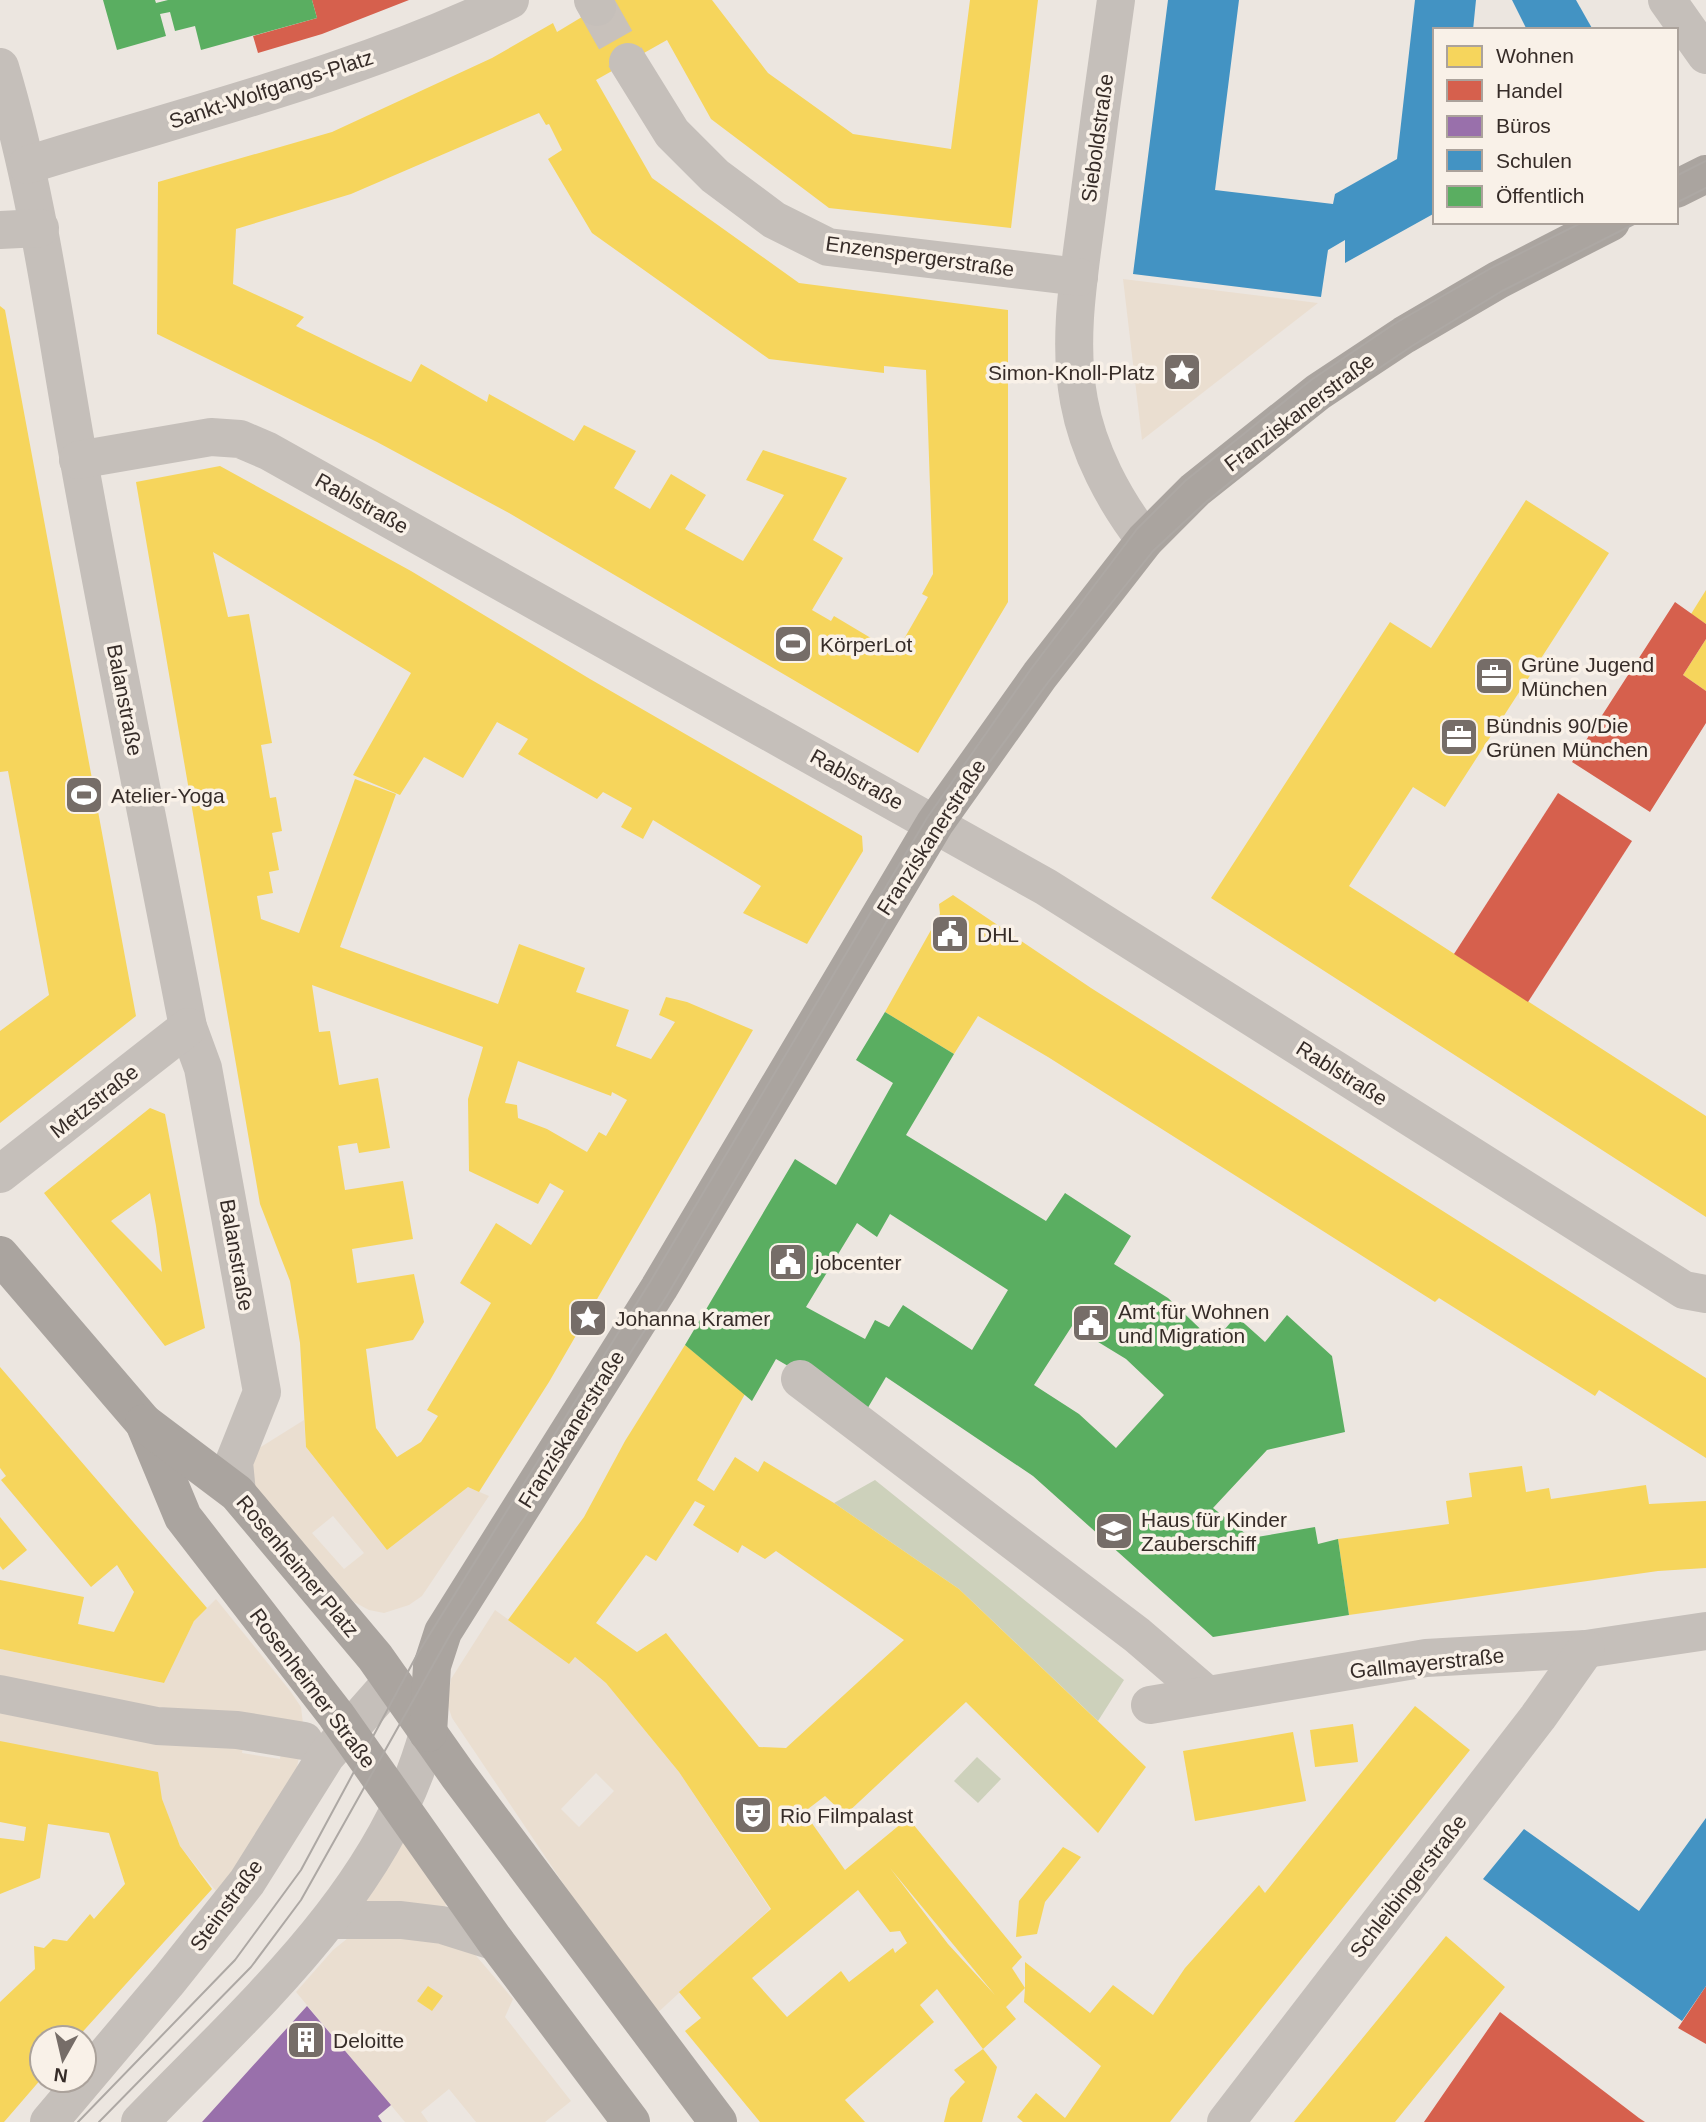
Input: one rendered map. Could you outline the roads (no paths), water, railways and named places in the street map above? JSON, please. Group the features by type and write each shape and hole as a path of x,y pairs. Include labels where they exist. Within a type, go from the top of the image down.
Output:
{"main road":[{"path":"1678,188 1706,174"},
{"name":"Franziskanerstraße","path":"428,1733 432,1666 443,1632 659,1288 935,823 1040,675 1144,540 1195,491 1318,393 1404,335 1498,280 1607,224"},
{"name":"Rosenheimer Straße","path":"0,1255 144,1423 183,1517 346,1731 496,1942 631,2122"},
{"name":"Rosenheimer Platz","path":"144,1423 237,1493 391,1681 428,1733"},
{"name":"Franziskanerstraße","path":"391,1681 443,1632"},
{"path":"428,1733 718,2122"}],"street":[{"name":"Sankt-Wolfgangs-Platz","path":"27,165 275,91 403,45 510,0"},
{"name":"Sieboldstraße","path":"1079,277 1116,0"},
{"path":"1667,0 1706,55"},
{"name":"Enzenspergerstraße","path":"628,62 672,133 715,176 774,220 828,247 1079,277"},
{"name":"Balanstraße","path":"0,67 27,165 40,228 78,460 188,1027 204,1068 262,1392 234,1462 237,1493"},
{"path":"0,230 40,228"},
{"path":"1079,277 1074,352 1079,403 1097,457 1118,505 1144,540"},
{"name":"Rablstraße","path":"78,460 184,439 211,437 240,439 292,464 935,823 1099,919 1684,1290 1706,1294"},
{"name":"Metzstraße","path":"0,1174 188,1027"},
{"path":"800,1379 1137,1634 1208,1695"},
{"name":"Gallmayerstraße","path":"1150,1705 1426,1658 1586,1649 1706,1631"},
{"name":"Schleibingerstraße","path":"1226,2122 1538,1717 1586,1649"},
{"name":"Steinstraße","path":"49,2122 169,1980 247,1882 307,1784 346,1731 391,1681"},
{"path":"0,1694 157,1726 237,1730 304,1741"},
{"path":"140,2122 330,1920 364,1875 416,1777 428,1733"},
{"path":"330,1920 401,1920 442,1925 496,1942"}],"tunnel":[{"path":"597,7 628,62"}],"tram line":[{"path":"1678,175 1706,161"},
{"path":"1678,202 1706,188"},
{"path":"78,2122 235,1960 301,1870 418,1653 650,1282 927,818 1031,669 1137,529 1185,481 1311,380 1394,324 1493,267 1579,224"},
{"path":"99,2122 251,1967 301,1900 451,1633 668,1294 942,827 1049,681 1153,551 1206,502 1326,404 1412,346 1502,291 1634,224"}],"place":[{"name":"Simon-Knoll-Platz","path":"1182,372"},
{"name":"KörperLot","path":"793,644"},
{"name":"Grüne Jugend München","path":"1494,676"},
{"name":"Bündnis 90/Die Grünen München","path":"1459,737"},
{"name":"Atelier-Yoga","path":"84,795"},
{"name":"DHL","path":"950,934"},
{"name":"jobcenter","path":"788,1262"},
{"name":"Johanna Kramer","path":"588,1318"},
{"name":"Amt für Wohnen und Migration","path":"1091,1323"},
{"name":"Haus für Kinder Zauberschiff","path":"1114,1531"},
{"name":"Rio Filmpalast","path":"753,1815"},
{"name":"Deloitte","path":"306,2040"}]}
